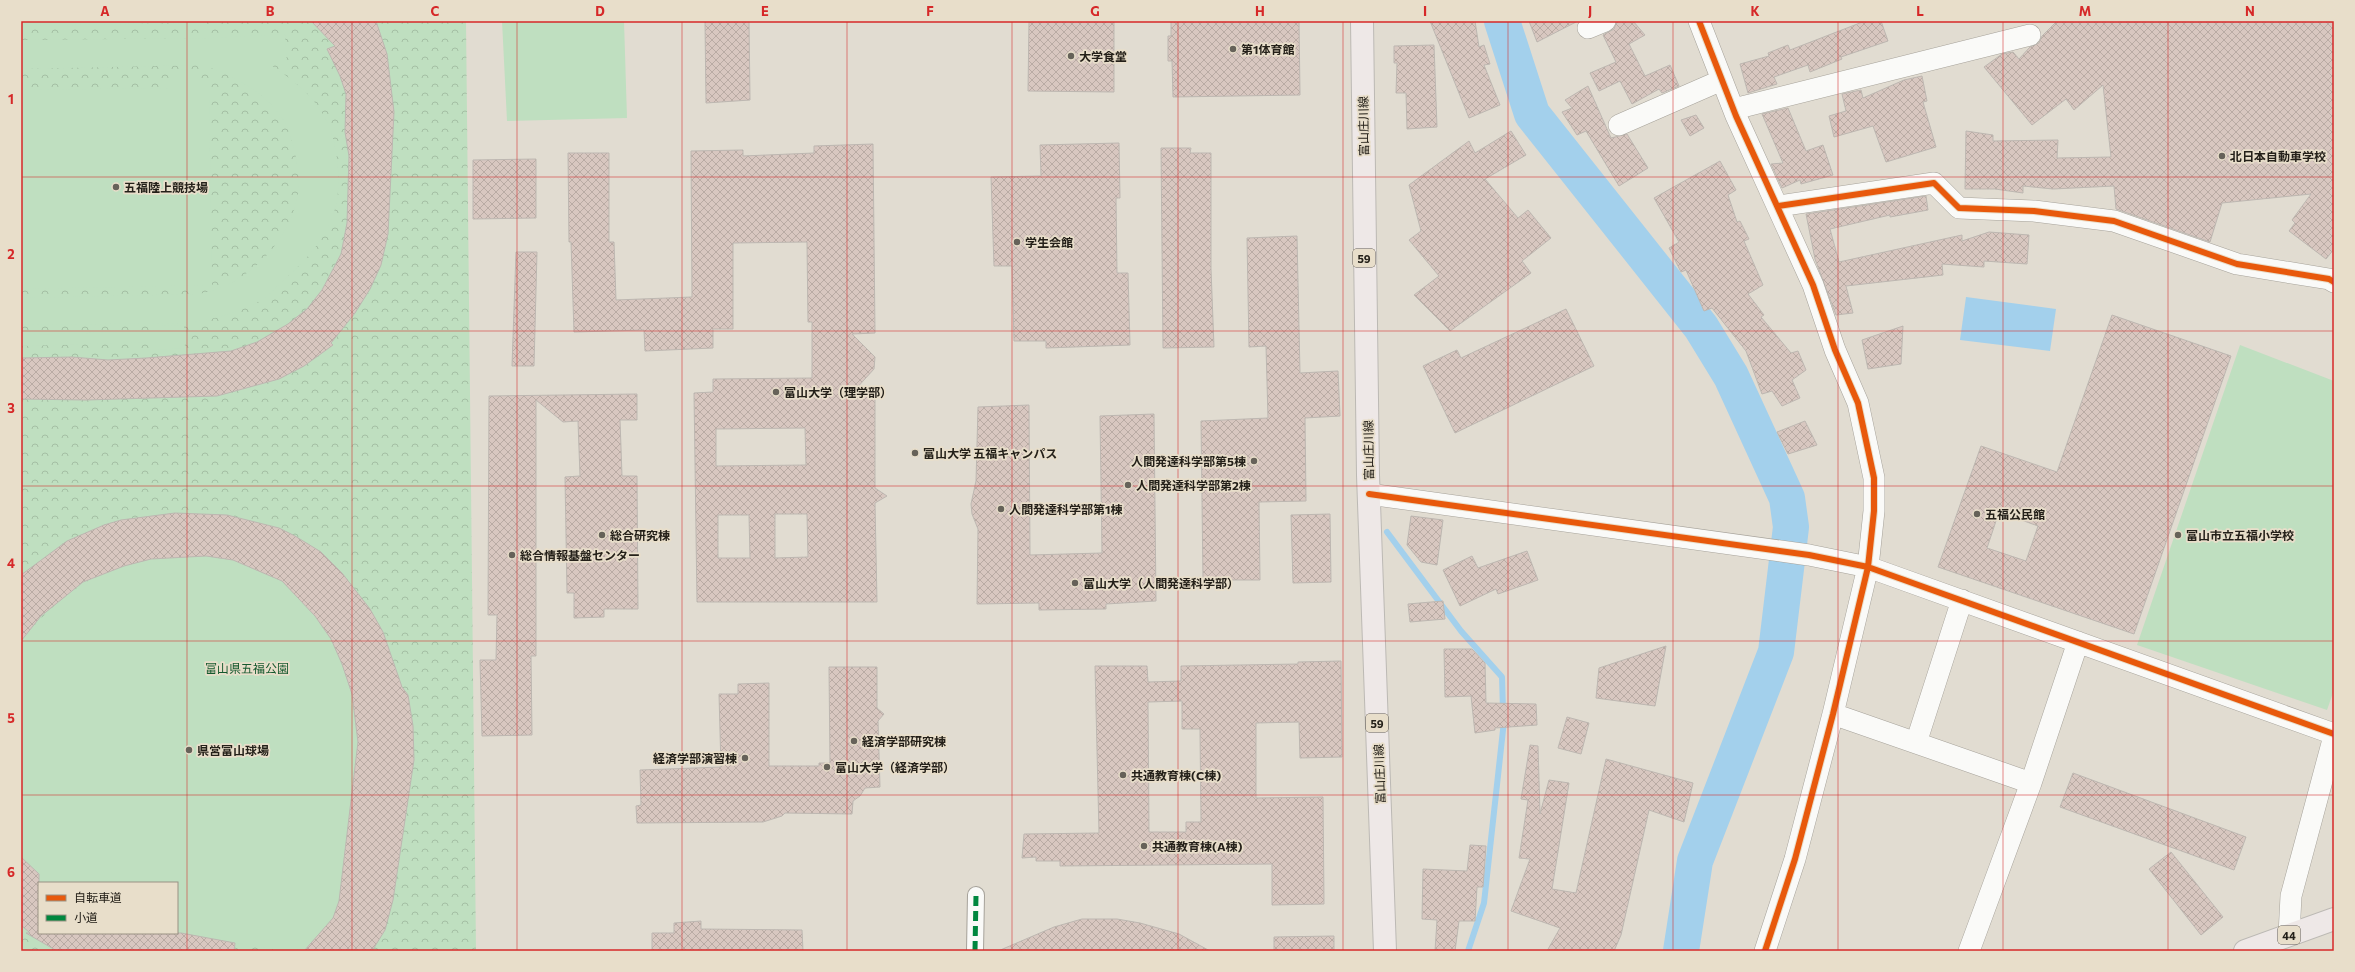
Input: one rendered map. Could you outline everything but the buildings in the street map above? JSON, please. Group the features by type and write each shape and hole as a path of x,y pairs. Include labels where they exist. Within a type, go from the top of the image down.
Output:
{"main road":[{"name":"富山庄川線","path":"1362,21 1369,494 1385,951"},
{"name":"44","path":"2246,951 2334,919"}],"street":[{"path":"1699,21 1734,109 1813,285 1836,350 1858,403 1874,478 1874,511 1868,567 1833,714 1795,859 1765,951"},
{"path":"1734,109 2030,35"},
{"path":"1620,125 1722,80"},
{"path":"1778,206 1934,183 1959,208 2034,211 2114,220 2237,264 2329,279 2334,282"},
{"path":"1369,494 1809,555 1868,567 2334,735 2291,896 2290,935"},
{"path":"1916,744 1962,600"},
{"path":"1969,951 2031,783 2078,642"},
{"path":"1833,714 2031,783"},
{"path":"975,951 976,895"}],"green space":[{"name":"富山県五福公園","path":"21,21 466,21 476,951 21,951"},
{"path":"21,21 206,21 206,25 180,27 180,23 21,26"},
{"path":"502,21 624,21 627,118 507,121"},
{"path":"285,34 287,65 271,65 306,92 317,105 325,118 334,141 339,177 335,209 330,223 314,249 303,262 268,295 259,301 239,311 207,320 185,323 21,325 21,298 198,294 217,289 234,281 251,270 266,256 278,241 289,223 296,205 299,185 295,152 284,121 277,111 258,93 237,79 202,65 21,69 21,40 213,38"},
{"name":"五福陸上競技場","path":"200,69 200,86 209,86 212,285 21,289 21,90 171,88 171,70"},
{"path":"184,325 185,348 157,350 157,342 21,346 21,335 156,331 156,326"},
{"path":"2240,345 2334,381 2334,690 2327,710 2137,645"},
{"name":"県営富山球場","path":"206,556 233,560 282,581 315,616 331,639 342,664 352,694 358,743 339,901 333,918 310,944 295,951 282,951 178,932 178,882 47,882 21,856 21,641 48,611 63,598 95,577 132,563 172,557"}],"water":[{"path":"1966,297 2056,309 2050,351 1960,340"}],"waterway":[{"path":"1502,21 1532,114 1701,327 1731,376 1787,498 1791,527 1776,652 1695,861 1681,951"},
{"path":"1387,532 1461,631 1502,677 1503,710"},
{"path":"1468,951 1484,903 1504,721"}],"marked path":[{"path":"975,951 976,895"}],"cycle path":[{"path":"1699,21 1736,116 1813,285 1835,350 1858,403 1874,478 1874,511 1868,567 1833,714 1795,859 1765,951"},
{"path":"1778,206 1934,183 1959,208 2034,211 2114,221 2237,264 2329,279 2334,282"},
{"path":"1369,494 1809,555 1868,567 2334,734"}],"place":[{"name":"第1体育館","path":"1233,49"},
{"name":"大学食堂","path":"1071,56"},
{"name":"北日本自動車学校","path":"2222,156"},
{"name":"五福陸上競技場","path":"116,187"},
{"name":"学生会館","path":"1017,242"},
{"name":"富山大学（理学部）","path":"776,392"},
{"name":"富山大学 五福キャンパス","path":"915,453"},
{"name":"人間発達科学部第5棟","path":"1254,461"},
{"name":"人間発達科学部第2棟","path":"1128,485"},
{"name":"人間発達科学部第1棟","path":"1001,509"},
{"name":"五福公民館","path":"1977,514"},
{"name":"総合研究棟","path":"602,535"},
{"name":"富山市立五福小学校","path":"2178,535"},
{"name":"総合情報基盤センター","path":"512,555"},
{"name":"富山大学（人間発達科学部）","path":"1075,583"},
{"name":"経済学部研究棟","path":"854,741"},
{"name":"県営富山球場","path":"189,750"},
{"name":"経済学部演習棟","path":"745,758"},
{"name":"富山大学（経済学部）","path":"827,767"},
{"name":"共通教育棟(C棟)","path":"1123,775"},
{"name":"共通教育棟(A棟)","path":"1144,846"}]}
